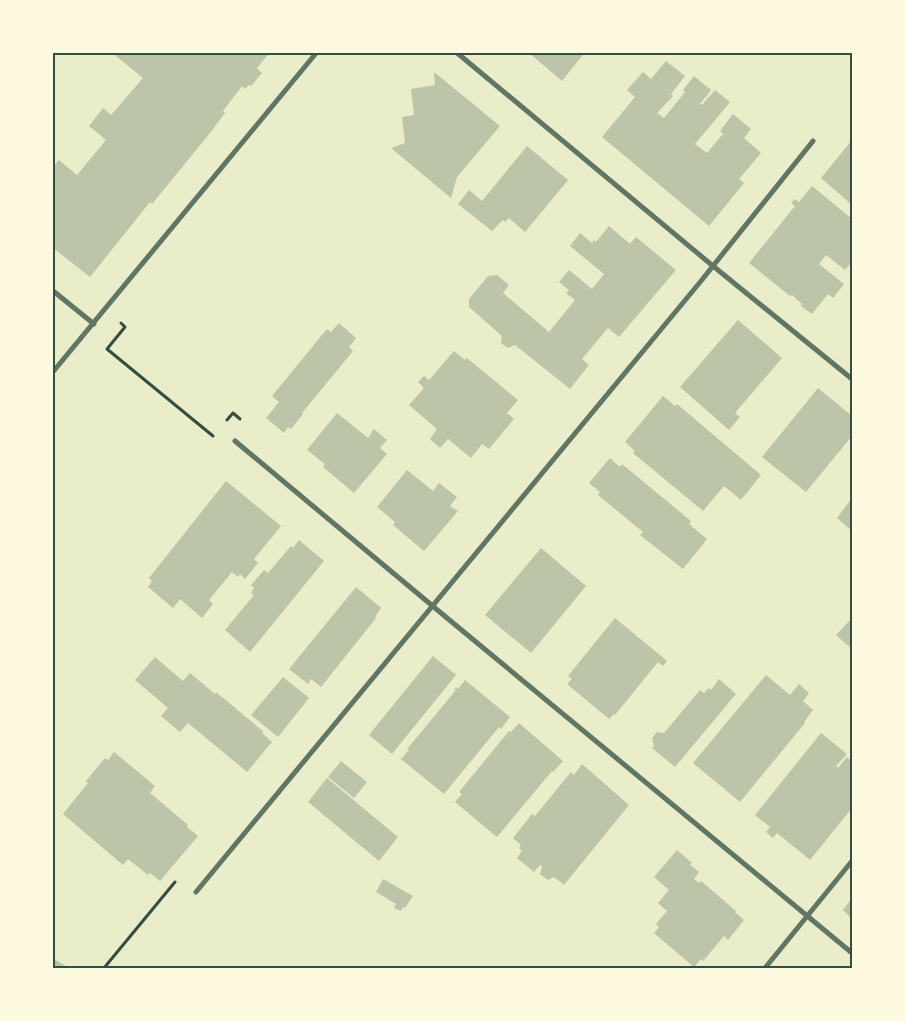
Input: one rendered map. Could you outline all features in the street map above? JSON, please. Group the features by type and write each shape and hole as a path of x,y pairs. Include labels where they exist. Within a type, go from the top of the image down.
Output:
{"street":[{"path":"52,373 317,52"},
{"path":"456,52 852,379"},
{"path":"196,892 713,266 813,141"},
{"path":"52,290 94,324"},
{"path":"235,440 432,606 852,953"},
{"path":"764,968 852,861"}],"path":[{"path":"123,330 107,349 209,432"},
{"path":"104,968 159,901"}],"building":[{"path":"111,52 270,52 257,68 262,73 251,86 249,85 245,89 242,86 223,111 225,113 210,133 152,204 150,202 90,277 52,247 52,168 59,160 77,175 106,140 89,126 103,108 111,115 143,78"},
{"path":"528,52 585,52 562,81"},
{"path":"666,61 685,76 671,94 673,96 657,113 664,118 685,92 683,90 694,76 711,90 700,104 702,105 715,90 730,102 695,144 707,153 723,134 720,131 733,114 751,129 744,138 761,153 739,179 744,183 709,226 602,137 635,97 627,90 643,72 651,79"},
{"path":"434,72 500,126 457,177 451,198 391,148 405,143 402,117 414,115 411,89 435,85"},
{"path":"852,140 852,205 821,178"},
{"path":"527,146 568,180 525,232 509,218 505,222 503,220 492,231 458,204 469,190 482,201"},
{"path":"812,186 852,219 852,262 845,270 826,255 819,264 844,284 833,298 828,294 812,314 801,306 802,304 792,295 790,296 749,263 795,206 791,203 795,199 799,202"},
{"path":"609,226 630,244 636,237 676,270 619,337 608,328 582,359 589,365 570,389 515,345 508,348 501,343 502,336 469,307 469,299 488,276 497,275 509,285 503,293 549,332 575,300 566,293 569,290 559,282 569,270 592,289 604,274 570,246 580,233 592,243 594,240 596,242"},
{"path":"738,320 782,358 735,413 740,417 729,430 680,387"},
{"path":"339,323 356,338 349,347 353,351 291,429 288,427 284,433 266,418 279,402 272,396 327,329 331,332"},
{"path":"454,351 465,360 467,358 518,400 507,413 514,419 489,449 482,444 471,458 448,439 440,448 430,439 437,429 409,405 424,388 418,382 424,376 429,380"},
{"path":"818,388 852,416 852,436 806,492 762,457"},
{"path":"663,396 675,406 677,404 761,475 741,500 724,486 703,511 633,453 635,451 625,442"},
{"path":"337,413 368,438 374,429 387,440 380,448 387,454 354,493 323,467 325,464 307,450"},
{"path":"610,458 620,467 622,464 691,521 689,524 707,539 683,569 640,535 643,532 598,495 600,492 589,483"},
{"path":"407,470 433,491 439,483 457,497 450,506 458,511 424,551 393,525 395,522 377,507"},
{"path":"226,481 281,526 254,559 258,563 245,579 240,574 238,577 232,572 209,600 213,604 202,618 180,599 173,608 148,587 152,581 149,578"},
{"path":"852,498 852,531 837,518"},
{"path":"299,540 324,561 250,652 225,630 254,595 251,593 254,588 251,585 264,570 268,573 291,546 293,548"},
{"path":"541,548 586,586 531,653 485,615"},
{"path":"356,587 381,608 376,618 321,687 311,679 308,684 289,669"},
{"path":"615,618 667,661 663,666 658,662 615,715 609,719 567,684 572,679 568,676"},
{"path":"852,620 852,649 836,635"},
{"path":"433,656 456,675 392,754 369,735"},
{"path":"155,657 183,681 190,673 264,732 262,733 272,742 247,772 188,723 180,732 161,716 168,708 135,680"},
{"path":"766,675 790,695 799,684 809,693 803,701 813,710 805,723 740,802 693,763"},
{"path":"283,677 309,698 278,737 251,715"},
{"path":"719,679 736,694 675,767 652,748 654,746 652,738 657,732 664,733 700,690 704,693 709,688 711,690"},
{"path":"465,680 510,717 501,729 499,727 444,794 401,759 409,750 407,749 456,690 454,690 456,687 458,689"},
{"path":"519,723 563,761 552,771 497,837 455,802 462,794 459,792 509,731 511,732"},
{"path":"821,733 847,754 836,766 838,768 847,757 852,762 852,808 810,860 777,833 773,838 766,832 770,827 755,815"},
{"path":"114,752 155,786 150,793 188,825 187,827 198,836 160,881 150,873 148,875 128,859 123,865 63,814 88,783 86,781 105,758 108,760"},
{"path":"341,761 367,782 354,798 328,777"},
{"path":"582,764 629,805 564,885 554,877 548,880 540,874 542,866 540,865 534,872 517,858 522,851 519,848 521,845 513,838 532,814 535,816 571,772 574,775"},
{"path":"327,778 398,837 379,861 308,802"},
{"path":"677,850 699,872 694,879 699,883 701,881 744,920 728,940 724,936 703,961 701,959 694,967 654,933 659,927 656,924 667,911 658,903 669,890 654,877"},
{"path":"383,879 413,896 401,911 394,908 396,904 376,892"},
{"path":"852,898 852,919 843,910"},
{"path":"52,958 66,966 70,968 52,968"}]}
